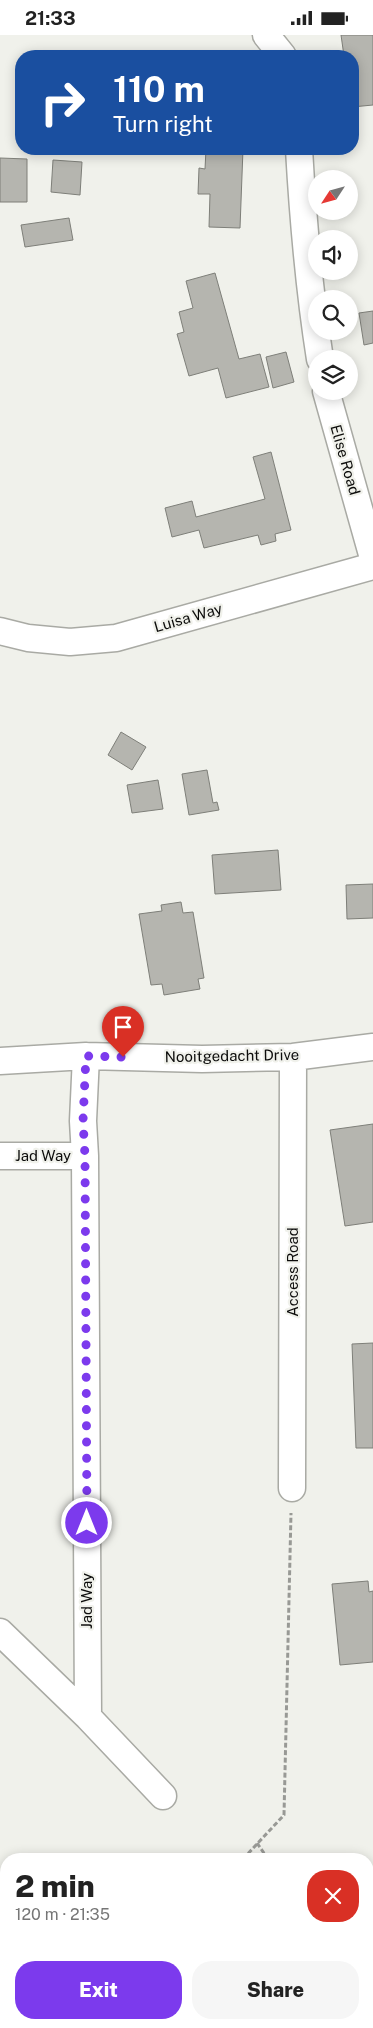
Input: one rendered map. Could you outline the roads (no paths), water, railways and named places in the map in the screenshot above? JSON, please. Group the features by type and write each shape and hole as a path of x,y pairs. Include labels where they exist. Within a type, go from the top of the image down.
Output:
{"street":[{"path":"266,35 279,50"},
{"path":"299,155 303,220 313,319 318,350"},
{"name":"Elise Road","path":"329,400 373,558"},
{"name":"Luisa Way","path":"0,631 28,638 70,642 116,638 373,566"},
{"name":"Nooitgedacht Drive","path":"0,1061 86,1056 202,1059 293,1057 373,1047"},
{"name":"Jad Way","path":"86,1056 83,1121 85,1156 88,1717"},
{"name":"Access Road","path":"292,1487 293,1057"},
{"name":"Jad Way","path":"0,1156 85,1156"},
{"path":"0,1632 88,1717 163,1796"}]}
